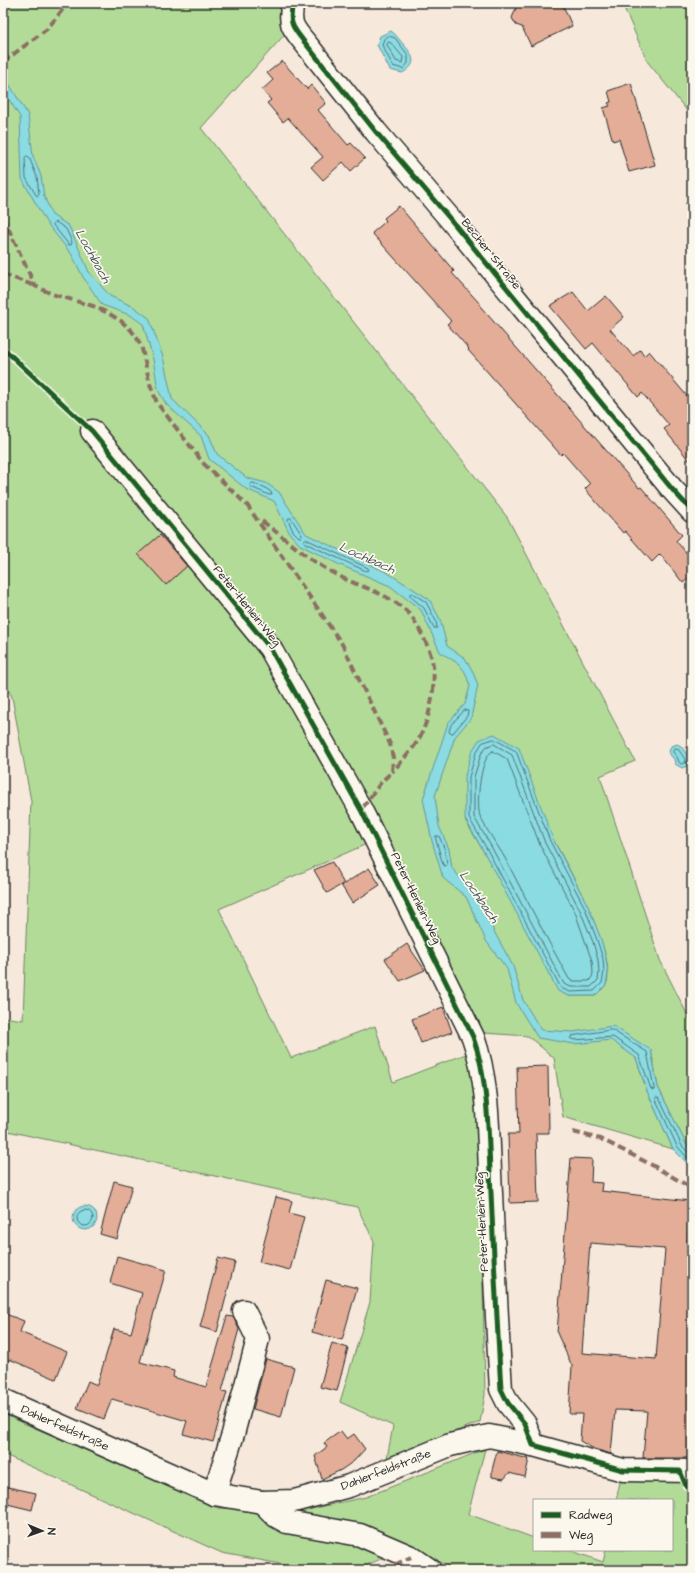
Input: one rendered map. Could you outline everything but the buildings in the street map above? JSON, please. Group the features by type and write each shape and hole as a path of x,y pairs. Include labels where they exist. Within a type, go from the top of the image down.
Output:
{"street":[{"name":"Becher Straße","path":"293,3 290,20 295,30 376,132 451,220 666,483 692,511"},
{"name":"Peter-Henlein-Weg","path":"92,431 270,648 361,810 473,1037 479,1054 483,1076 488,1135 501,1389 508,1403 525,1424 533,1445"},
{"path":"214,1494 233,1434 258,1339 244,1311"},
{"name":"Dahlerfeldstraße","path":"3,1400 214,1494 262,1502 294,1501 349,1486 450,1445 489,1436 533,1445 623,1470 692,1471"},
{"path":"262,1502 276,1516 287,1522 360,1535 411,1557 430,1570"}],"green space":[{"path":"3,3 276,3 285,7 286,33 201,128 507,517 635,761 600,776 660,960 692,1024 692,1151 686,1144 658,1087 651,1050 636,1058 647,1091 673,1149 563,1117 554,1058 528,1036 484,1033 387,835 219,909 291,1058 375,1026 393,1082 471,1052 480,1120 485,1395 480,1422 387,1458 393,1426 340,1402 370,1302 374,1241 357,1207 3,1130 3,1017 23,1020 31,801 12,697 3,679 3,570 5,568 3,566","holes":["465,820 553,839 590,912 605,954 608,972 606,985 595,996 569,996"]},
{"path":"622,3 692,3 692,117 647,61"},
{"path":"3,1414 218,1508 302,1511 366,1497 485,1449 468,1514 533,1538 533,1551 572,1551 603,1562 606,1551 673,1551 673,1499 616,1499 621,1478 692,1481 692,1570 454,1570 412,1545 356,1570 313,1570 222,1553 3,1454"}],"water":[{"path":"391,31 407,49 413,60 410,67 402,73 390,70 377,45 380,36"},
{"path":"3,74 28,115 33,156 41,176 44,196 52,215 69,226 89,272 110,296 134,307 149,318 163,357 172,399 209,435 217,454 247,478 266,483 279,492 306,534 388,573 429,599 440,619 447,646 465,658 478,685 471,718 455,737 435,796 439,826 449,849 452,868 473,893 513,966 523,1000 541,1030 573,1032 613,1026 651,1050 658,1087 686,1144 692,1151 692,1168 673,1149 647,1091 636,1058 611,1040 574,1044 538,1038 516,1003 507,969 486,941 466,897 443,878 432,841 423,799 448,723 465,704 470,686 465,672 459,664 440,652 421,610 390,586 338,564 300,545 290,534 274,501 246,489 209,459 201,436 166,404 158,390 153,359 143,324 130,315 102,305 83,277 72,255 46,222 22,179 20,117 3,90"},
{"path":"494,734 519,748 553,839 588,906 601,939 608,973 606,985 595,996 569,996 558,991 465,819 465,776 472,751 479,740"},
{"path":"677,744 681,746 690,759 687,766 682,768 675,764 674,759 669,752 671,746"},
{"path":"85,1206 93,1210 97,1218 93,1226 85,1230 77,1226 73,1218 77,1210"}],"marked path":[{"path":"3,62 47,29 68,3"},
{"path":"686,205 692,201"},
{"path":"3,217 35,286 52,294 93,306 121,321 131,330 142,349 150,384 157,403 204,464 247,505 342,644 390,744 393,758 392,772 382,781 361,810"},
{"path":"3,274 35,286"},
{"path":"262,521 325,568 386,597 403,608 408,612 423,636 430,652 434,680 429,713 426,724 417,742 392,772"},
{"path":"573,1132 601,1139 650,1164 692,1188"},
{"path":"384,1570 411,1557"}],"cycle path":[{"path":"293,3 291,21 298,34 376,132 451,220 672,489 692,511"},
{"path":"3,348 92,431 270,648 361,810 473,1037 483,1074 487,1114 501,1389 508,1403 525,1424 533,1445 623,1470 680,1471 686,1486 692,1491"}],"water label":[{"name":"Lochbach","path":"93,256"},
{"name":"Lochbach","path":"367,558"},
{"name":"Lochbach","path":"479,897"}]}
